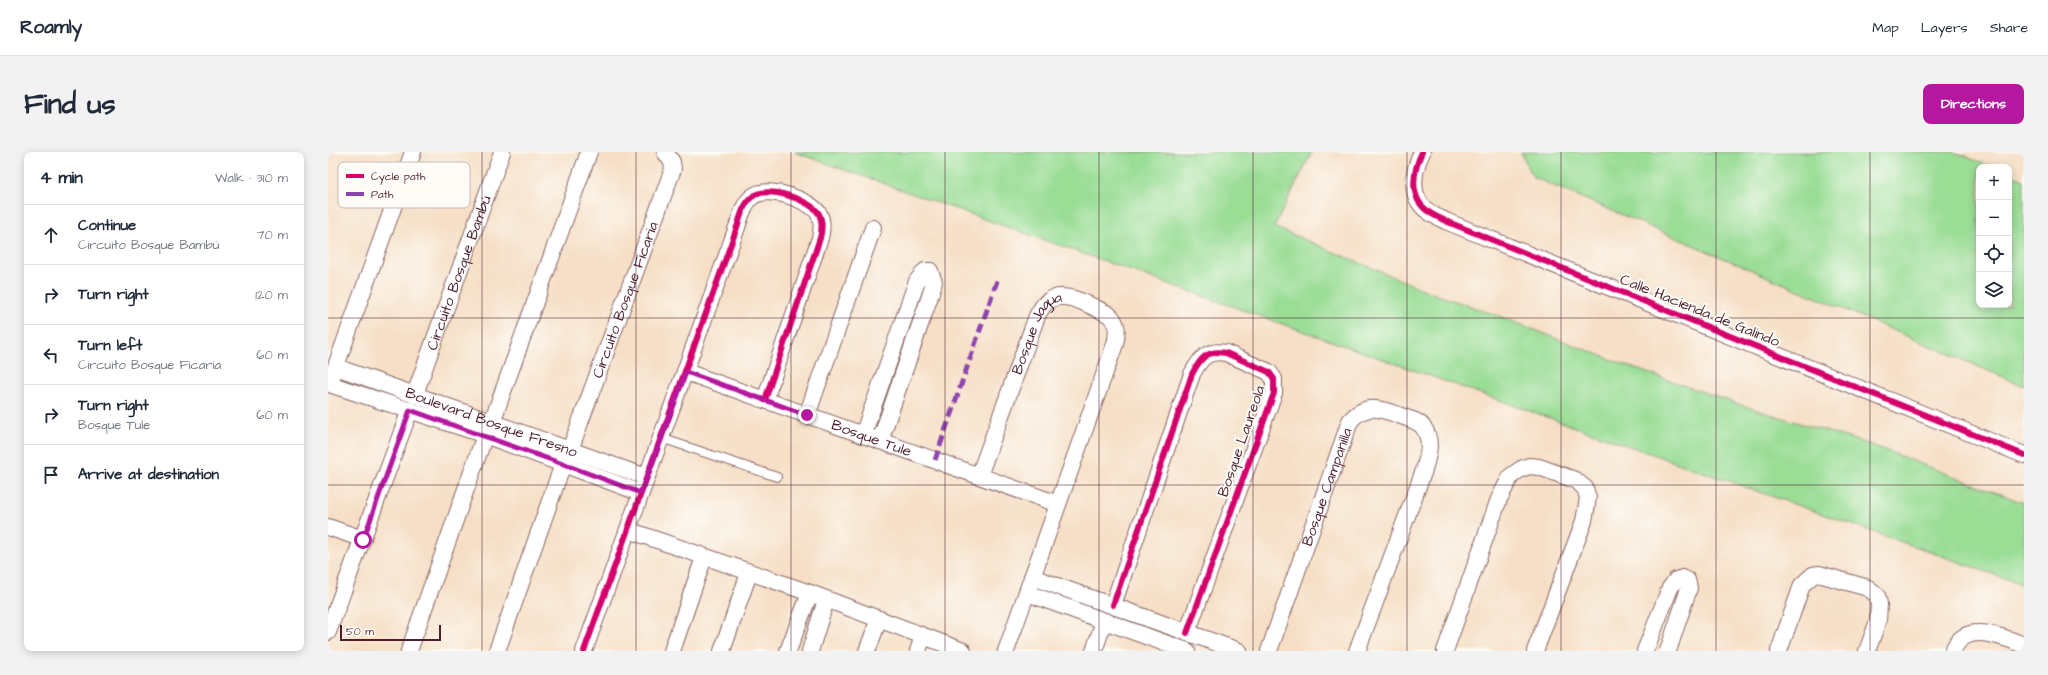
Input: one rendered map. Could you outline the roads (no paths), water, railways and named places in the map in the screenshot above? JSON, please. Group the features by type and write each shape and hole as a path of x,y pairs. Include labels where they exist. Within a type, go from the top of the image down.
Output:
{"street":[{"path":"409,162 413,152"},
{"name":"Circuito Bosque Bambú","path":"415,394 502,152"},
{"path":"409,651 488,428 589,152"},
{"name":"Circuito Bosque Ficaria","path":"497,651 566,457 673,169 672,162 665,152"},
{"name":"Calle Hacienda de Galindo","path":"1422,152 1415,166 1414,186 1418,200 1428,211 1448,222 2024,455"},
{"path":"584,651 646,477 686,372 714,288 746,204 752,196 769,191 780,193 807,204 816,210 822,221 822,229 765,400"},
{"path":"329,386 393,208"},
{"path":"807,415 873,228"},
{"path":"863,435 917,281 925,271 930,271 934,282 931,293 880,441"},
{"name":"Bosque Jagua","path":"979,476 1038,316 1048,301 1054,298 1072,298 1112,317 1117,329 1115,344 1006,651"},
{"name":"Bosque Laureola","path":"1113,605 1192,374 1205,354 1220,352 1226,353 1269,372 1274,379 1274,393 1187,633"},
{"name":"Boulevard Bosque Fresno","path":"336,367 415,394 488,428 566,457 641,493"},
{"name":"Bosque Tule","path":"686,372 1058,504"},
{"name":"Boulevard Bosque Fresno","path":"329,386 410,410 488,428"},
{"name":"Bosque Campanilla","path":"1269,651 1350,421 1360,412 1378,408 1418,422 1423,427 1427,435 1429,453 1357,651"},
{"path":"328,632 410,410"},
{"name":"Boulevard Bosque Fresno","path":"566,457 646,477"},
{"path":"1445,651 1499,499 1511,476 1521,469 1529,466 1539,467 1575,480 1585,488 1588,498 1584,521 1536,651"},
{"path":"328,527 363,540"},
{"path":"628,530 810,594 964,651"},
{"path":"672,651 704,557"},
{"path":"722,651 749,573"},
{"path":"1779,651 1802,585 1813,575 1819,574 1868,588 1877,595 1879,604 1878,621 1867,651"},
{"path":"1032,578 1113,605 1239,651"},
{"path":"1645,651 1670,588 1676,580 1682,578 1687,580 1689,588 1668,651"},
{"path":"1027,593 1185,651"},
{"path":"788,651 810,594"},
{"path":"810,651 826,600"},
{"path":"867,651 878,619"},
{"path":"1094,651 1104,621"},
{"path":"1953,651 1963,637 1978,632 1987,633 2024,645"},
{"path":"918,651 923,636"}],"lane":[{"path":"661,438 777,477"}]}
